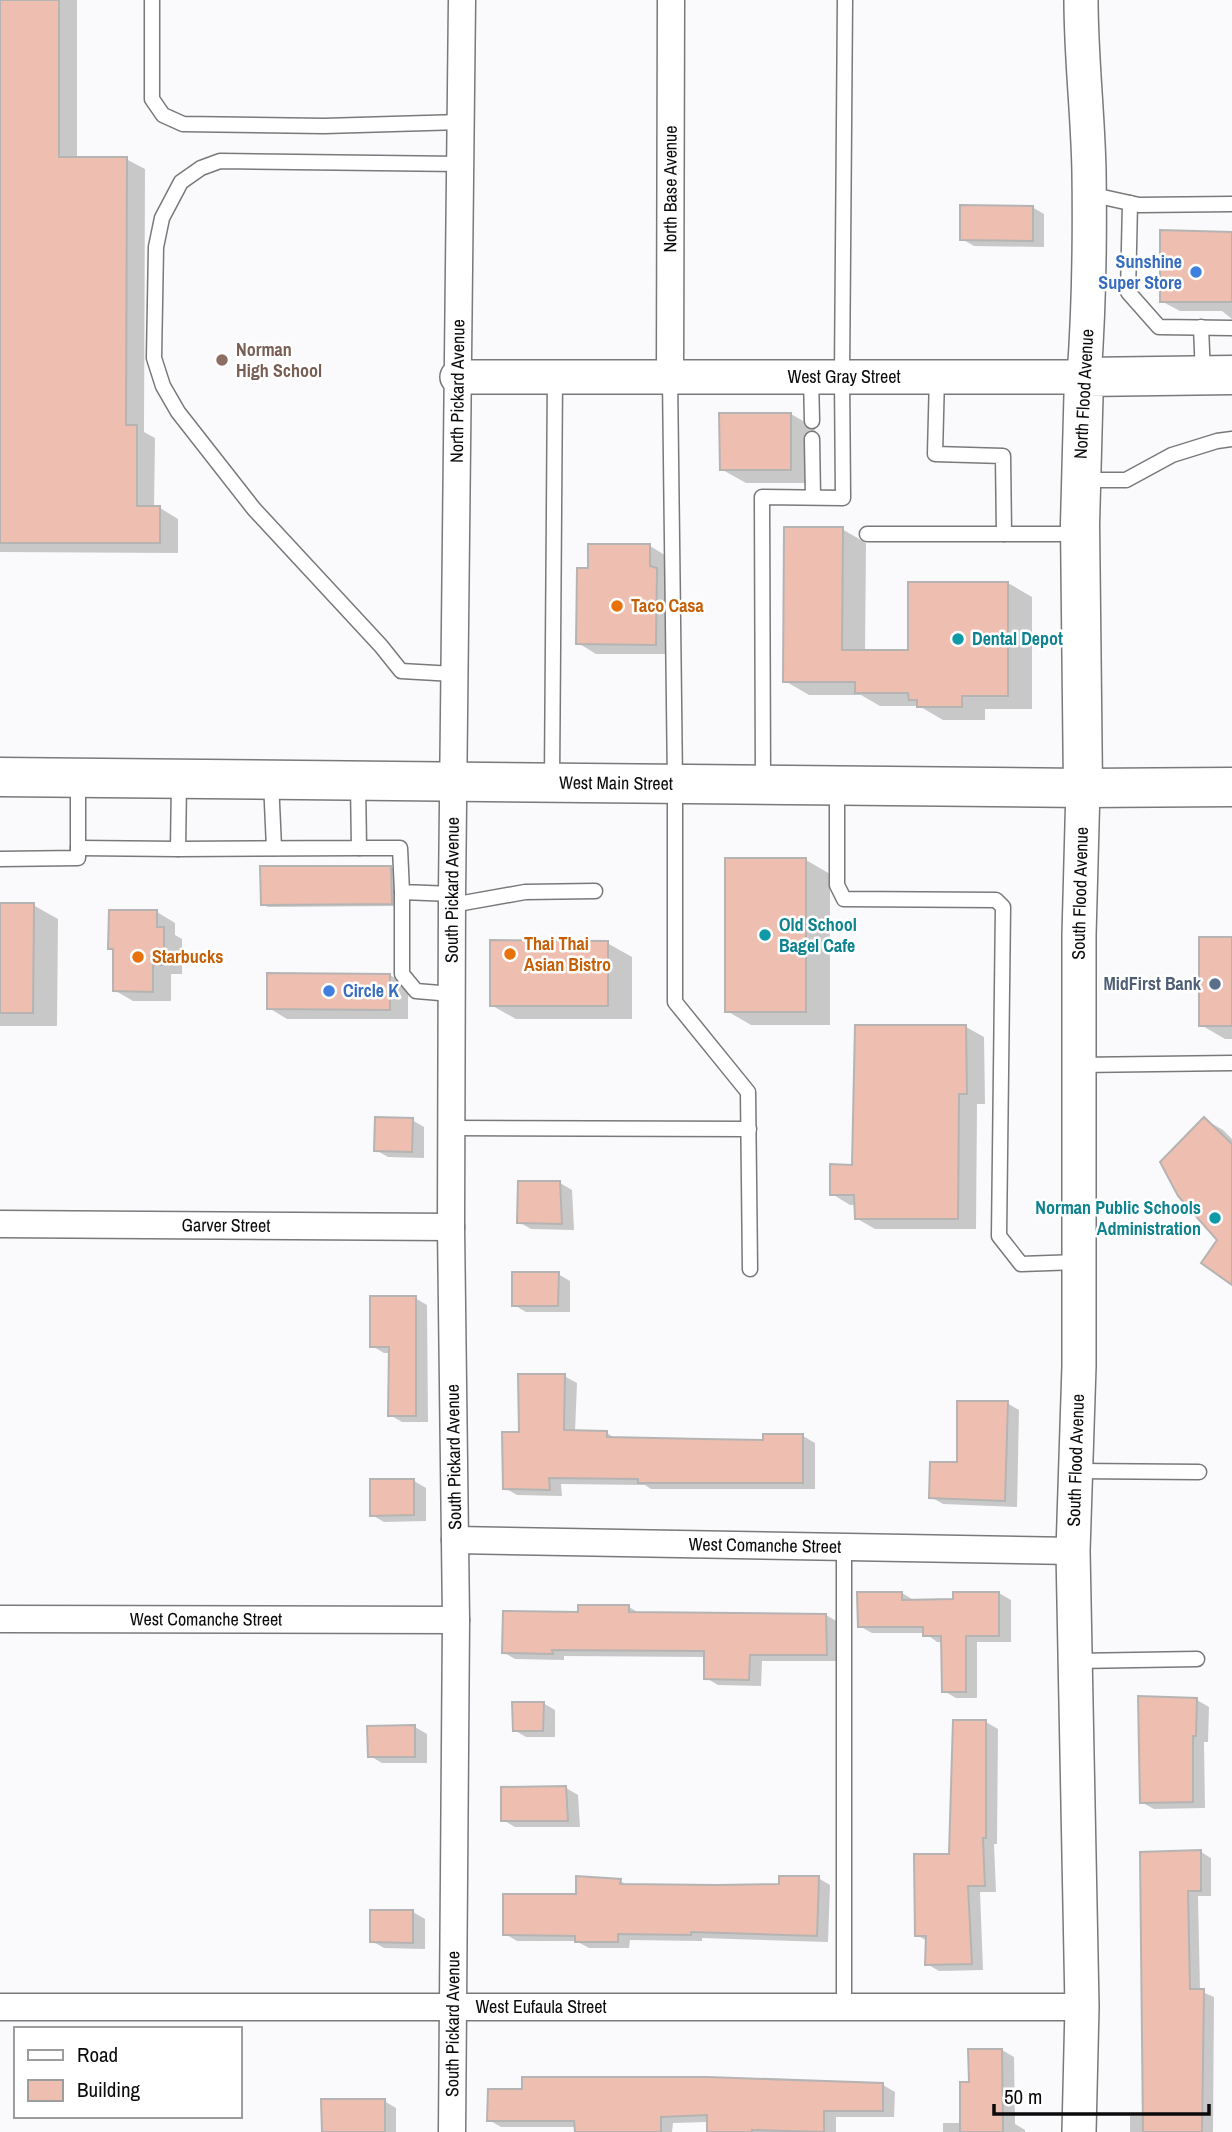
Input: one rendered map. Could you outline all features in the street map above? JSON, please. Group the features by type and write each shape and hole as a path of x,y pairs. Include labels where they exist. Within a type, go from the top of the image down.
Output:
{"main road":[{"name":"West Gray Street","path":"1084,377 1217,375"},
{"name":"North Flood Avenue","path":"1083,788 1080,480 1084,377"},
{"name":"West Main Street","path":"0,777 1083,788 1232,787"}],"street":[{"name":"North Pickard Avenue","path":"453,781 462,0"},
{"name":"North Base Avenue","path":"670,376 671,0"},
{"name":"North Flood Avenue","path":"1081,0 1089,194 1084,377"},
{"name":"West Gray Street","path":"457,377 1084,377"},
{"name":"South Pickard Avenue","path":"452,2132 456,1620 451,1227 453,781"},
{"name":"South Flood Avenue","path":"1079,2132 1082,2007 1073,1551 1083,788"},
{"name":"Garver Street","path":"0,1224 451,1227"},
{"name":"West Comanche Street","path":"455,1540 1073,1551"},
{"name":"West Comanche Street","path":"0,1619 456,1620"},
{"name":"West Eufaula Street","path":"0,2007 1082,2007"}],"lane":[{"path":"152,0 152,99 163,115 183,124 324,126 461,122"},
{"path":"763,785 762,497 843,498 826,376 845,0"},
{"path":"454,674 401,671 254,509 178,412 163,386 154,358 156,247 162,218 181,182 201,167 220,161 460,164"},
{"path":"1089,194 1139,205 1232,204"},
{"path":"1129,203 1128,292 1159,327 1232,328"},
{"path":"1201,327 1217,375"},
{"path":"552,782 555,376"},
{"path":"670,376 675,1002 748,1092 750,1269"},
{"path":"812,421 826,376"},
{"path":"937,376 935,454 1003,456 1004,534"},
{"path":"813,439 813,497"},
{"path":"1080,480 1126,480 1172,455 1232,439"},
{"path":"867,534 1080,534"},
{"path":"0,859 78,859 78,778"},
{"path":"177,849 179,779"},
{"path":"271,779 274,848"},
{"path":"358,780 359,848"},
{"path":"837,785 837,885 844,899 996,900 1003,908 999,1236 1021,1264 1078,1262"},
{"path":"78,848 400,848 402,974 416,991 452,994"},
{"path":"402,892 452,900 525,892 594,891"},
{"path":"1078,1065 1232,1063"},
{"path":"451,1128 749,1129"},
{"path":"1076,1471 1199,1472"},
{"path":"844,1547 844,2008"},
{"path":"1075,1661 1198,1659"}],"building":[{"path":"0,0 59,0 59,157 127,157 126,425 137,425 137,506 160,506 160,543 0,543"},
{"path":"960,205 1033,206 1033,241 960,240"},
{"name":"Sunshine Super Store","path":"1160,230 1232,232 1232,302 1160,302"},
{"path":"719,413 791,413 791,470 720,470"},
{"path":"784,527 843,527 842,650 908,650 908,582 1008,582 1008,696 962,696 962,707 917,707 917,700 909,700 908,693 855,693 855,682 783,682"},
{"name":"Taco Casa","path":"588,544 650,544 650,566 657,568 656,645 576,644 577,568 588,568"},
{"name":"Old School Bagel Cafe","path":"725,858 806,858 806,1012 725,1012"},
{"path":"260,866 391,866 392,904 261,905"},
{"path":"0,903 34,903 33,1013 0,1013"},
{"name":"Starbucks","path":"109,910 157,910 157,927 164,927 164,965 153,965 153,992 113,991 113,949 108,949"},
{"name":"MidFirst Bank","path":"1199,937 1232,937 1232,1026 1199,1026"},
{"path":"490,940 608,941 608,1006 490,1006"},
{"name":"Circle K","path":"267,973 390,974 390,1010 267,1009"},
{"path":"855,1025 966,1025 967,1094 959,1094 958,1219 855,1219 854,1195 830,1195 830,1164 852,1165"},
{"path":"375,1117 413,1118 412,1152 374,1151"},
{"name":"Norman Public Schools Administration","path":"1204,1117 1232,1144 1232,1285 1201,1263 1217,1240 1178,1196 1160,1162"},
{"path":"518,1181 560,1181 562,1224 517,1223"},
{"path":"512,1272 559,1272 558,1306 512,1306"},
{"path":"370,1296 416,1296 416,1416 388,1416 389,1347 370,1347"},
{"path":"518,1374 565,1374 564,1430 607,1431 607,1437 703,1439 763,1440 763,1434 803,1434 803,1483 638,1483 638,1479 549,1478 550,1490 503,1489 502,1432 519,1432"},
{"path":"957,1401 1008,1401 1005,1501 929,1498 930,1462 957,1462"},
{"path":"370,1479 414,1479 414,1515 370,1516"},
{"path":"857,1592 902,1592 902,1600 953,1599 953,1592 999,1592 999,1636 966,1636 966,1692 942,1692 941,1636 923,1636 923,1627 858,1627"},
{"path":"578,1605 629,1605 629,1612 826,1614 827,1655 750,1655 749,1680 704,1679 704,1651 552,1650 553,1654 502,1653 503,1611 578,1612"},
{"path":"1138,1696 1197,1698 1196,1736 1193,1736 1193,1802 1140,1803"},
{"path":"512,1702 544,1702 543,1731 513,1731"},
{"path":"953,1720 986,1720 986,1838 983,1838 985,1886 968,1886 972,1964 925,1965 926,1936 915,1936 914,1854 949,1854"},
{"path":"415,1725 415,1757 368,1757 367,1726"},
{"path":"566,1786 568,1821 501,1821 501,1787"},
{"path":"1201,1850 1201,1891 1188,1891 1190,1989 1204,1989 1202,2132 1143,2132 1140,1852"},
{"path":"576,1876 621,1879 620,1884 717,1885 779,1884 779,1876 819,1876 817,1936 691,1932 691,1935 618,1934 618,1942 575,1942 575,1936 503,1935 503,1894 576,1894"},
{"path":"370,1910 413,1910 413,1943 370,1942"},
{"path":"968,2049 1002,2049 1003,2132 960,2132 960,2082 969,2082"},
{"path":"522,2077 707,2077 883,2083 883,2111 824,2111 824,2132 707,2132 707,2115 661,2117 661,2132 575,2132 574,2121 487,2121 488,2089 522,2089"},
{"path":"321,2099 385,2099 385,2132 322,2132"}],"place":[{"name":"Sunshine Super Store","path":"1196,272"},
{"name":"Norman High School","path":"222,360"},
{"name":"Taco Casa","path":"617,606"},
{"name":"Dental Depot","path":"958,639"},
{"name":"Old School Bagel Cafe","path":"765,935"},
{"name":"Thai Thai Asian Bistro","path":"510,954"},
{"name":"Starbucks","path":"138,957"},
{"name":"MidFirst Bank","path":"1215,984"},
{"name":"Circle K","path":"329,991"},
{"name":"Norman Public Schools Administration","path":"1215,1218"}]}
